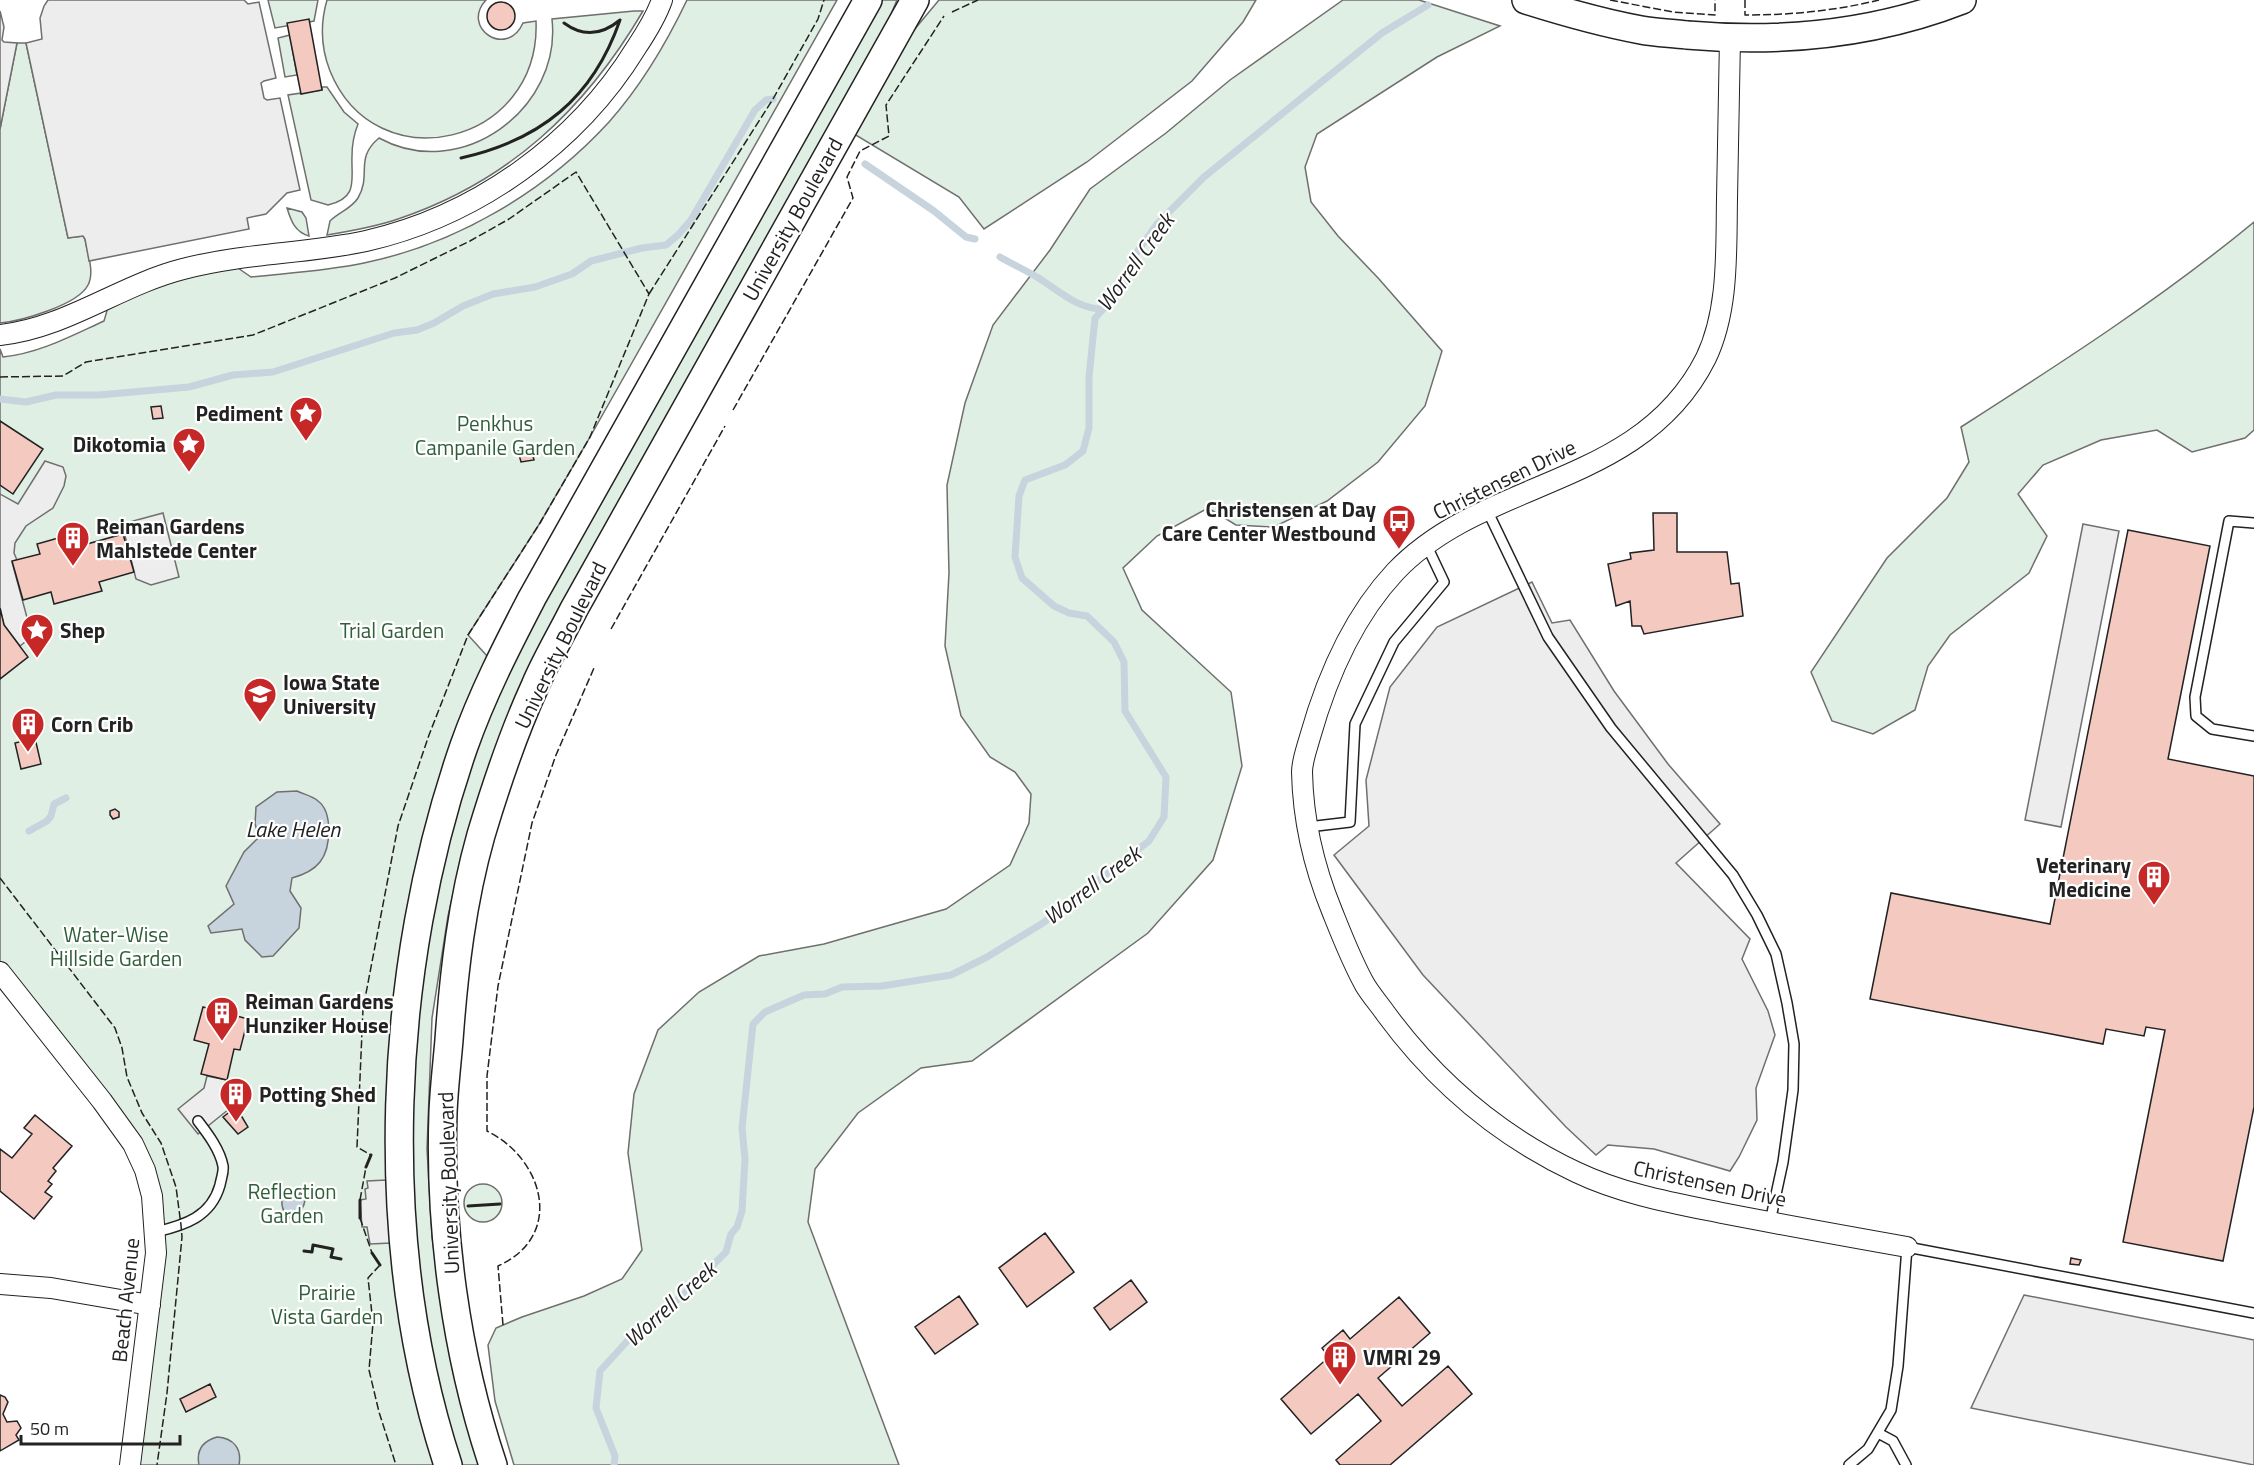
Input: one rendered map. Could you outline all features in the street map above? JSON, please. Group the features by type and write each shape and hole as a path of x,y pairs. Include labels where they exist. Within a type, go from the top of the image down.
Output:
{"main road":[{"name":"University Boulevard","path":"448,1465 425,1379 409,1284 401,1201 399,1118 412,964 422,902 441,823 464,746 497,667 532,598 868,0"},
{"name":"University Boulevard","path":"493,1465 465,1364 450,1279 443,1125 454,974 463,912 481,835 505,761 535,686 574,609 915,0"},
{"path":"1526,0 1643,31 1730,38 1794,36 1862,29 1939,9 1962,0"}],"street":[{"path":"0,335 38,327 180,270 225,259 339,246 372,239 427,222 454,210 526,167 580,120 626,65 662,0"},
{"name":"Christensen Drive","path":"1730,38 1726,261 1721,309 1706,357 1683,394 1654,424 1634,440 1550,484 1487,510 1426,544 1396,572 1360,615 1338,659 1318,708 1302,768 1308,827 1317,873 1341,934 1365,985 1399,1031 1434,1071 1477,1112 1525,1145 1580,1174 1650,1199 1907,1247"},
{"name":"Beach Avenue","path":"0,972 133,1144 145,1170 152,1196 156,1253 130,1465"},
{"path":"0,1284 51,1288 150,1305"}],"lane":[{"path":"1487,510 1548,637 1611,728 1733,875 1757,915 1776,954 1794,1044 1793,1090 1783,1162 1770,1222"},
{"path":"2254,523 2229,521 2195,697 2196,716 2212,729 2254,736"},
{"path":"1308,827 1350,822 1355,724 1394,642 1444,582 1426,544"},
{"path":"156,1232 186,1224 205,1213 217,1194 224,1168 215,1145 198,1121"},
{"path":"1849,1465 1868,1449 1891,1410 1898,1366 1907,1247 2254,1313"},
{"path":"1878,1432 1893,1441 1906,1465"}],"green space":[{"path":"268,0 318,0 314,21 275,28"},
{"path":"327,0 486,0 479,11 479,20 482,29 489,36 507,39 516,33 523,23 536,21 530,63 512,97 485,121 452,135 417,138 382,128 352,106 330,71 322,36"},
{"name":"Iowa State University","path":"687,0 837,0 590,437 540,523 468,635 497,667 422,902 401,1201 448,1465 130,1465 156,1253 145,1170 0,972 0,349 3,357 30,352 55,343 104,321 111,297 225,259 251,277 364,263 432,243 497,212 557,171 609,122 632,94 652,64"},
{"path":"878,0 897,0 886,26 559,608 531,663 459,869 448,916 432,1018 427,1149 432,1236 444,1324 453,1372 479,1465 460,1465 437,1376 420,1284 409,1152 421,968 455,815 483,731 530,625"},
{"path":"939,0 1256,0 1243,22 1192,81 1087,162 984,229 959,197 854,134 909,36"},
{"path":"1343,0 1419,0 1500,26 1437,57 1317,134 1305,167 1311,202 1338,236 1442,351 1425,406 1378,462 1327,501 1274,527 1236,525 1208,508 1157,536 1123,568 1142,610 1231,692 1242,766 1213,860 1148,933 972,1061 921,1068 858,1113 815,1169 808,1222 899,1465 514,1465 495,1401 488,1345 496,1328 584,1296 622,1279 642,1250 628,1153 634,1094 658,1030 699,992 759,956 824,944 946,909 1010,865 1029,823 1031,794 1015,772 990,757 961,716 945,646 949,573 947,485 965,403 993,325 1050,250 1090,189 1166,133 1230,80"},
{"path":"643,11 596,80 569,111 509,163 475,185 438,204 381,224 327,235 330,221 358,198 364,181 367,153 379,138 410,149 442,151 472,144 500,129 523,108 541,82 551,52 552,19"},
{"path":"290,35 297,75 285,77 278,38"},
{"path":"17,43 26,43 68,238 83,236 85,239 91,274 88,285 73,299 48,311 0,323 0,129"},
{"path":"322,87 327,87 344,112 358,124 352,148 352,180 349,192 345,198 328,205 311,200 288,95 322,90"},
{"path":"287,208 302,212 306,218 309,236 297,229"},
{"path":"2254,222 2254,430 2245,438 2192,452 2157,430 2101,440 2043,465 2018,494 2047,536 2029,573 1950,635 1928,666 1915,710 1873,734 1832,721 1811,672 1887,558 1947,498 1969,462 1961,427 2147,303"},
{"path":"483,1184 496,1190 502,1203 496,1216 483,1222 470,1216 464,1203 470,1190"}],"shaded area":[{"path":"48,0 244,0 248,4 259,2 276,78 261,83 264,98 267,100 280,98 300,190 287,193 266,214 247,218 249,229 89,261 83,236 68,238 26,43 42,39 40,18"},
{"path":"0,11 4,27 2,40 17,43 0,129"},
{"path":"45,461 63,467 66,476 64,486 53,508 26,526 15,543 14,553 17,560 12,562 29,625 35,634 20,646 4,625 0,608 0,494 18,504"},
{"path":"163,513 179,577 151,585 136,579 122,524"},
{"path":"2083,524 2119,531 2061,827 2025,820"},
{"path":"1532,582 1552,623 1570,620 1614,691 1668,764 1720,824 1676,863 1750,939 1742,959 1768,1011 1775,1035 1756,1088 1757,1120 1730,1171 1654,1149 1608,1145 1596,1155 1566,1127 1423,975 1334,855 1369,826 1366,780 1390,687 1437,627"},
{"path":"207,1076 227,1080 226,1085 239,1101 198,1134 178,1109 204,1088"},
{"path":"386,1180 391,1243 370,1244 367,1227 362,1227 360,1200 366,1199 367,1181"},
{"path":"2024,1295 2254,1340 2254,1465 1971,1408"}],"water":[{"name":"Lake Helen","path":"297,791 313,798 323,806 328,821 328,839 324,856 320,862 304,874 292,878 290,891 301,908 299,928 273,956 262,957 245,940 242,929 211,933 208,926 234,904 226,886 244,852 259,837 255,824 256,807 277,792"},
{"path":"283,1192 298,1197 300,1193 305,1196 301,1210 288,1218 282,1205"},
{"path":"217,1437 235,1445 240,1459 239,1465 199,1465 202,1447"}],"building":[{"path":"501,2 511,6 515,16 511,26 501,30 491,26 487,16 491,6"},
{"path":"309,19 322,90 301,94 287,23"},
{"path":"161,406 163,418 153,419 151,407"},
{"path":"0,421 43,449 13,494 0,485"},
{"path":"531,447 534,460 521,462 518,451"},
{"path":"1653,513 1677,513 1677,552 1727,552 1731,584 1739,583 1743,616 1644,634 1641,626 1632,626 1630,601 1616,606 1608,564 1631,559 1630,553 1654,550"},
{"name":"Veterinary Medicine","path":"2128,530 2210,546 2168,759 2254,776 2254,1107 2223,1261 2123,1242 2165,1030 2146,1027 2144,1036 2106,1029 2103,1044 1870,999 1891,893 2050,924"},
{"name":"Reiman Gardens Mahlstede Center","path":"83,531 87,544 123,534 134,572 99,582 102,591 54,604 51,592 23,600 12,561 40,554 37,544"},
{"path":"0,608 4,625 28,657 0,679"},
{"name":"Corn Crib","path":"35,738 41,764 21,769 15,743"},
{"path":"115,809 119,812 119,817 113,819 110,811"},
{"name":"Reiman Gardens Hunziker House","path":"203,1007 248,1019 240,1050 234,1049 227,1080 201,1074 209,1044 194,1040"},
{"name":"Potting Shed","path":"236,1107 248,1127 238,1134 223,1117"},
{"path":"35,1115 72,1146 53,1168 56,1171 48,1181 52,1184 45,1192 52,1197 34,1219 0,1191 0,1149 12,1158 32,1134 24,1128"},
{"path":"1045,1233 1074,1272 1027,1307 999,1268"},
{"path":"2071,1258 2081,1260 2079,1265 2070,1264"},
{"path":"1131,1280 1147,1302 1110,1330 1094,1308"},
{"path":"959,1296 978,1324 935,1354 915,1327"},
{"name":"VMRI 29","path":"1399,1297 1430,1333 1378,1378 1402,1406 1448,1366 1472,1394 1390,1465 1340,1465 1336,1460 1381,1421 1358,1394 1311,1434 1281,1399 1329,1357 1322,1348 1343,1330 1350,1339"},
{"path":"210,1384 216,1397 186,1412 180,1399"},
{"path":"0,1395 8,1402 3,1414 7,1422 17,1421 21,1428 16,1435 19,1440 0,1451"}],"waterway":[{"name":"Worrell Creek","path":"614,1465 615,1456 596,1408 600,1371 630,1338 683,1295 726,1252 731,1234 737,1227 742,1211 745,1159 742,1128 753,1024 765,1012 804,995 825,994 842,987 882,986 951,975 987,957 1043,923 1149,841 1164,817 1166,777 1125,711 1124,662 1114,642 1087,616 1069,613 1054,606 1022,578 1015,557 1019,496 1025,480 1065,465 1083,451 1089,428 1089,377 1095,318 1118,293 1129,275 1135,255 1157,224 1204,177 1382,33 1428,5"},
{"path":"0,399 26,402 56,395 99,395 189,387 233,375 273,372 394,333 417,330 463,306 493,294 535,287 572,274 591,261 642,248 666,245 691,220 755,110 766,100 773,99"},
{"path":"865,164 934,211 966,237 975,239"},
{"path":"1000,257 1076,302 1103,309"},
{"path":"29,831 47,821 54,804 66,798"}],"fence":[{"path":"649,294 773,99 818,19 824,0"},
{"path":"952,12 978,0"},
{"path":"1610,0 1673,12 1715,15 1715,0"},
{"path":"1745,0 1745,15 1812,12 1879,0"},
{"path":"733,410 853,198 847,177 860,151 889,136 886,105 944,16"},
{"path":"0,377 63,376 86,362 253,335 395,278 470,241 509,219 576,172 649,294 590,437 540,523 468,635 429,735 398,826 363,1009 357,1147 371,1155"},
{"path":"611,629 725,426"},
{"path":"503,1325 498,1266 519,1253 533,1236 539,1217 539,1198 533,1178 522,1160 507,1144 487,1131 487,1076 498,986 532,823 556,755 594,668"},
{"path":"0,878 115,1028 122,1048 127,1077 142,1113 161,1143 176,1187 182,1237 167,1393 157,1465"},
{"path":"360,1200 366,1167"},
{"path":"360,1218 372,1253"},
{"path":"380,1265 368,1278 373,1323 369,1370 379,1412 396,1465"}],"wall":[{"path":"461,158 516,140 560,112 595,72 609,48 620,20 606,29 592,32 578,31 564,23"},
{"path":"366,1167 371,1155"},
{"path":"360,1200 360,1218"},
{"path":"468,1206 500,1204"},
{"path":"304,1251 312,1252 313,1245 333,1249 331,1257 341,1259"},
{"path":"372,1253 380,1265"}],"place":[{"name":"Pediment","path":"306,442"},
{"name":"Dikotomia","path":"189,473"},
{"name":"Christensen at Day Care Center Westbound","path":"1399,550"},
{"name":"Reiman Gardens Mahlstede Center","path":"73,567"},
{"name":"Shep","path":"37,659"},
{"name":"Iowa State University","path":"260,723"},
{"name":"Corn Crib","path":"28,753"},
{"name":"Veterinary Medicine","path":"2154,906"},
{"name":"Reiman Gardens Hunziker House","path":"222,1042"},
{"name":"Potting Shed","path":"236,1123"},
{"name":"VMRI 29","path":"1340,1386"}],"park label":[{"name":"Penkhus Campanile Garden","path":"495,435"},
{"name":"Trial Garden","path":"392,630"},
{"name":"Water-Wise Hillside Garden","path":"116,946"},
{"name":"Reflection Garden","path":"292,1203"},
{"name":"Prairie Vista Garden","path":"327,1304"}]}
